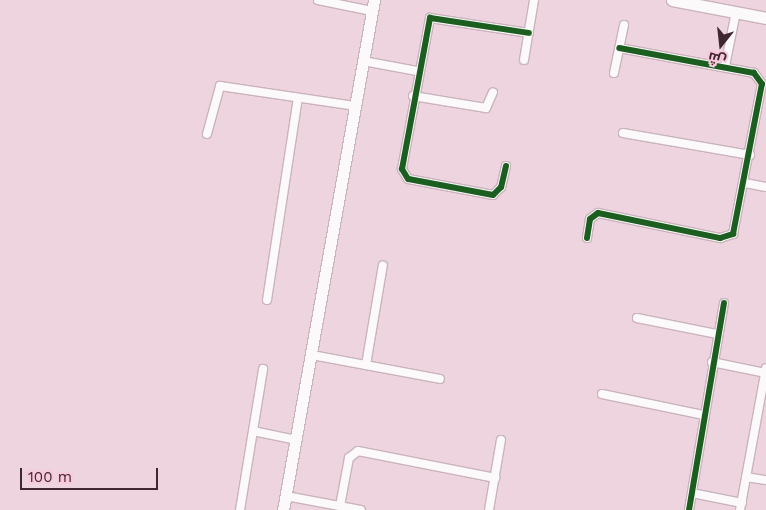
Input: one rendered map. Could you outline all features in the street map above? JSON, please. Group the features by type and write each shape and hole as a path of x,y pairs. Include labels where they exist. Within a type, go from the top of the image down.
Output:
{"main road":[{"path":"672,0 708,3 736,12 766,18"},
{"path":"283,510 373,6"}],"street":[{"path":"318,0 373,6"},
{"path":"524,60 534,0"},
{"path":"725,66 736,12"},
{"path":"506,166 501,187 493,195 404,177 402,169 417,71 427,22 434,16 529,33"},
{"path":"614,73 624,24"},
{"path":"587,238 590,219 598,213 728,238 736,227 750,156 760,77 725,66 619,48"},
{"path":"363,61 417,71"},
{"path":"207,134 220,86 355,106"},
{"path":"413,96 486,108 493,92"},
{"path":"267,300 298,98"},
{"path":"623,133 750,156"},
{"path":"745,183 766,187"},
{"path":"366,366 383,265"},
{"path":"689,510 716,334 724,303"},
{"path":"637,318 716,334"},
{"path":"312,355 440,380"},
{"path":"692,493 741,506 766,370 712,362"},
{"path":"240,510 263,369"},
{"path":"602,394 703,415"},
{"path":"756,423 766,425"},
{"path":"253,431 297,440"},
{"path":"489,510 501,440"},
{"path":"340,506 349,458 358,451 495,478"},
{"path":"746,477 766,480"},
{"path":"286,496 361,510"}],"cycle path":[{"path":"506,166 501,187 493,195 408,179 402,169 430,18 529,33"},
{"path":"587,238 590,219 598,213 720,238 733,234 762,84 754,73 619,48"},
{"path":"689,510 724,303"}]}
